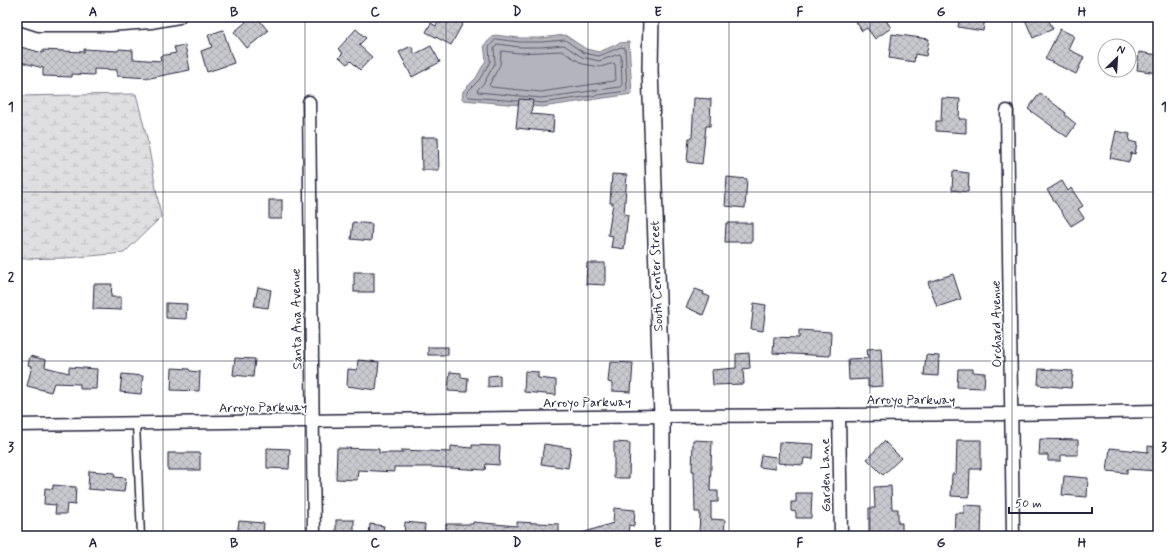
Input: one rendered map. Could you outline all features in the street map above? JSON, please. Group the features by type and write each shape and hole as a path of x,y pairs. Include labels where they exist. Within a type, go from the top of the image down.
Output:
{"street":[{"path":"17,18 39,25 109,25 150,22 179,17"},
{"name":"South Center Street","path":"651,17 650,69 662,416 662,536"},
{"name":"Santa Ana Avenue","path":"309,102 314,536"},
{"name":"Orchard Avenue","path":"1008,112 1013,536"},
{"name":"Arroyo Parkway","path":"17,425 662,416 1012,414 1158,411"},
{"name":"Garden Lane","path":"839,415 841,536"}],"lane":[{"path":"136,424 141,536"}],"green space":[{"path":"136,94 147,138 161,217 124,253 67,258 17,259 17,96"}],"water":[{"path":"495,35 519,38 541,38 565,35 586,49 599,52 620,43 629,42 632,94 542,107 462,100 463,91 476,78 486,60 484,45"}],"building":[{"path":"243,17 257,17 268,31 247,48 234,32 246,22"},
{"path":"441,17 452,17 463,23 451,45 426,32 431,23 436,26"},
{"path":"853,17 884,17 891,28 875,39 867,28 862,31"},
{"path":"960,17 985,17 983,31 958,27"},
{"path":"1024,17 1047,17 1053,29 1033,38"},
{"path":"356,29 366,38 359,45 372,57 360,70 351,61 347,64 339,57 343,53 338,49"},
{"path":"1060,29 1074,36 1068,49 1084,57 1076,74 1045,59"},
{"path":"223,30 234,63 207,72 201,51 212,47 208,35"},
{"path":"892,34 929,39 926,56 915,54 914,62 889,58"},
{"path":"185,45 190,70 150,78 117,76 117,70 94,69 94,75 72,74 72,77 43,76 43,68 17,61 17,46 43,53 43,50 84,52 84,49 118,51 119,49 133,50 133,59 161,61 160,56 176,53 174,47"},
{"path":"411,46 415,54 431,46 440,62 412,77 399,52"},
{"path":"1139,52 1158,55 1158,73 1137,70"},
{"path":"1040,93 1066,113 1065,115 1076,124 1067,137 1028,109"},
{"path":"694,98 711,99 710,126 706,126 702,164 687,162 689,138 692,138"},
{"path":"942,98 960,99 959,119 966,119 966,133 936,131 936,121 941,121"},
{"path":"519,99 533,100 531,114 554,116 553,132 516,128"},
{"path":"1116,131 1130,134 1129,141 1137,143 1135,154 1131,153 1129,162 1110,158"},
{"path":"421,137 438,137 439,170 422,170"},
{"path":"953,171 969,173 968,192 952,190"},
{"path":"612,174 627,175 624,214 628,215 624,249 611,247 613,236 608,235 613,203 610,203"},
{"path":"727,177 747,179 745,208 725,206"},
{"path":"1062,181 1068,191 1071,188 1083,206 1078,209 1084,218 1071,226 1047,190"},
{"path":"269,200 282,200 282,219 269,219"},
{"path":"353,222 372,224 371,241 351,239"},
{"path":"726,223 752,223 752,242 725,242"},
{"path":"587,263 605,263 605,285 586,284"},
{"path":"354,272 374,272 374,292 354,292"},
{"path":"953,274 961,299 937,307 928,282"},
{"path":"94,284 112,284 111,297 121,297 121,310 93,309"},
{"path":"258,287 271,290 268,308 254,306"},
{"path":"695,289 704,292 703,294 710,297 703,315 686,307"},
{"path":"166,303 187,304 186,319 166,318"},
{"path":"754,303 766,305 763,331 751,329"},
{"path":"799,330 831,332 830,356 773,353 774,337 799,338"},
{"path":"428,347 448,347 448,355 428,355"},
{"path":"881,348 883,386 868,387 868,379 849,380 848,359 868,358 867,349"},
{"path":"749,353 750,368 743,369 744,384 713,385 712,370 736,368 736,354"},
{"path":"926,355 939,356 938,376 924,375"},
{"path":"30,356 46,360 45,367 69,373 69,367 97,369 96,389 80,389 80,384 54,383 51,392 27,386 32,366 28,365"},
{"path":"235,358 255,359 253,377 233,375"},
{"path":"358,360 379,362 376,390 347,386 348,369 357,370"},
{"path":"610,362 633,363 631,392 612,391 612,383 608,382"},
{"path":"172,368 189,369 190,371 200,372 199,391 171,390"},
{"path":"958,369 973,369 973,372 985,373 984,388 957,387"},
{"path":"1039,369 1073,371 1071,388 1038,385"},
{"path":"525,371 538,372 538,378 556,380 556,395 524,392"},
{"path":"450,372 461,373 461,377 468,378 467,392 448,391"},
{"path":"122,374 143,376 141,394 120,392"},
{"path":"500,375 500,386 488,387 488,376"},
{"path":"1040,439 1078,440 1078,455 1061,455 1061,461 1048,461 1048,455 1039,455"},
{"path":"693,440 712,441 710,491 718,491 718,502 711,502 711,519 725,520 724,536 704,536 699,534 700,512 695,512 694,471 692,471"},
{"path":"957,440 981,440 981,469 970,469 969,497 951,496 952,474 956,474"},
{"path":"884,441 901,458 883,475 867,459"},
{"path":"614,442 630,443 629,478 614,478"},
{"path":"779,442 814,444 813,459 804,458 803,465 778,463"},
{"path":"544,444 571,448 568,468 541,464"},
{"path":"472,445 500,446 499,465 486,464 485,470 433,467 394,467 394,472 358,470 357,480 336,479 337,448 379,449 379,453 402,453 402,450 451,452 451,446 472,448"},
{"path":"1148,446 1158,447 1158,471 1127,469 1127,473 1107,471 1110,448 1148,452"},
{"path":"267,448 290,449 289,469 267,468"},
{"path":"168,453 200,453 200,470 168,470"},
{"path":"761,455 776,457 775,469 759,467"},
{"path":"89,471 115,473 114,477 126,478 124,492 88,489"},
{"path":"1064,476 1088,478 1087,497 1062,495"},
{"path":"53,485 76,487 75,505 67,504 66,514 55,514 56,505 44,504 45,488 53,489"},
{"path":"891,486 892,509 898,509 898,523 902,523 902,536 869,536 869,508 875,508 874,487"},
{"path":"796,493 812,493 811,518 796,518 796,512 791,511 791,502 796,502"},
{"path":"964,505 982,506 981,536 954,536 955,513 964,513"},
{"path":"614,508 635,510 634,526 629,525 628,536 579,536 579,534 613,523"},
{"path":"336,520 354,520 354,536 336,536"},
{"path":"239,521 264,523 263,536 237,535"},
{"path":"405,522 425,524 424,536 404,536"},
{"path":"473,522 517,526 517,522 559,524 559,536 446,536 446,524 473,524"},
{"path":"370,524 384,526 382,536 369,536"}]}
